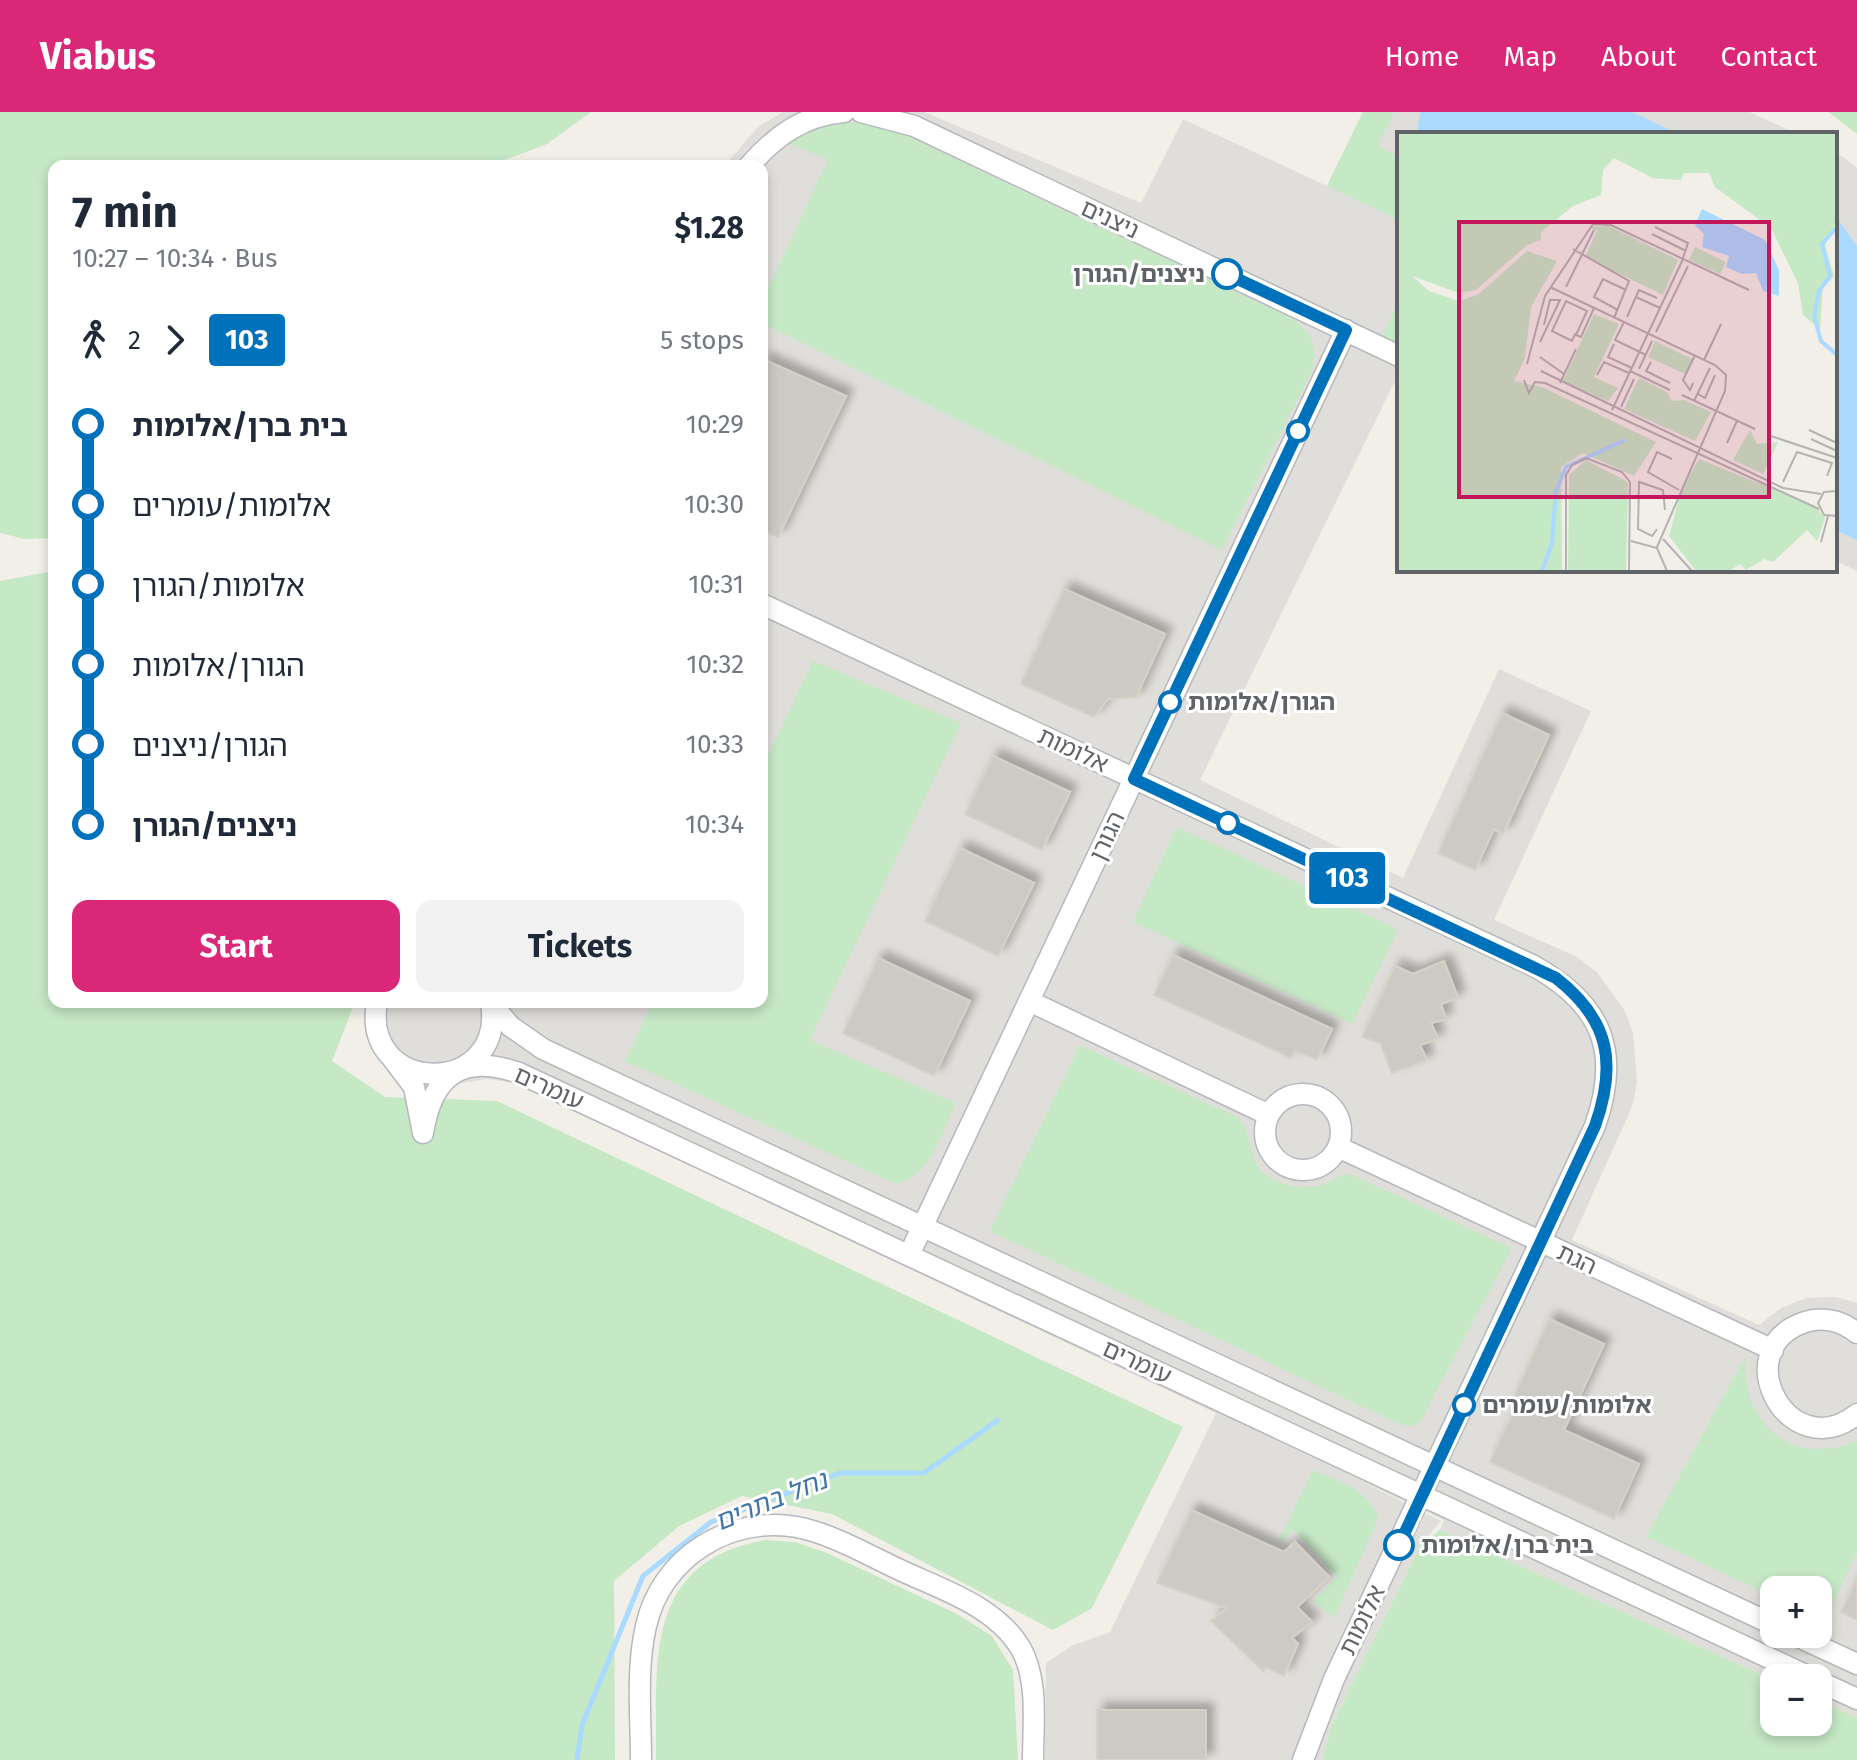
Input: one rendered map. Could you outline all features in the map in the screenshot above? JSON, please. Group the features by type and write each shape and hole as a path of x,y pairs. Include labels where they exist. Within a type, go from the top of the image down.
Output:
{"street":[{"path":"755,160 785,131 807,120 844,112"},
{"name":"ניצנים","path":"861,112 914,126 1397,355"},
{"name":"הגורן","path":"909,1255 1346,330"},
{"name":"אלומות","path":"768,607 1534,966 1574,993 1600,1029 1606,1051 1604,1099 1422,1496 1334,1679 1303,1760"},
{"path":"1029,1001 1269,1115"},
{"path":"377,1008 376,1028 418,1095 423,1133 434,1093 444,1079 476,1058 489,1039 492,1008"},
{"name":"עומרים","path":"496,1008 510,1026 543,1049 1760,1618"},
{"name":"עומרים","path":"392,1058 422,1074 491,1066 519,1073 1782,1664"},
{"path":"1303,1094 1318,1097 1338,1118 1341,1132 1338,1147 1318,1167 1303,1170 1288,1167 1268,1147 1265,1132 1269,1115 1288,1097 1303,1094"},
{"name":"הגת","path":"1338,1147 1773,1350"},
{"path":"1857,1333 1832,1321 1810,1321 1791,1329 1773,1350 1768,1363 1768,1384 1777,1403 1791,1418 1822,1427 1843,1423 1857,1414"},
{"path":"641,1760 641,1664 646,1625 658,1592 678,1564 703,1544 732,1530 764,1525 798,1527 833,1539 964,1600 1002,1625 1022,1650 1028,1666 1033,1695 1033,1760"},
{"path":"1822,1648 1857,1664"},
{"path":"1832,1687 1857,1699"}],"shaded area":[{"path":"783,112 924,112 1141,203 1183,119 1327,186 1363,112 1749,112 1794,132 1397,132 1397,384 1394,383 1200,780 1403,878 1499,669 1591,711 1494,920 1577,957 1597,972 1625,1011 1633,1033 1637,1082 1632,1107 1572,1240 1759,1325 1781,1308 1807,1298 1835,1297 1857,1303 1857,1718 1832,1706 1832,1664 1760,1664 1760,1674 1440,1530 1444,1520 1346,1474 1441,1521 1421,1544 1332,1725 1322,1760 1045,1760 1046,1663 1071,1646 1110,1632 1216,1413 511,1082 486,1079 444,1086 415,1085 385,1065 372,1050 365,1032 365,1008 768,1008 768,160 729,160 759,126"},
{"path":"1837,153 1857,168 1857,571 1837,561"}],"green space":[{"path":"0,112 591,112 547,144 505,160 48,160 48,538 25,539 0,533"},
{"path":"1363,112 1394,112 1378,146 1397,156 1397,219 1327,186"},
{"path":"1857,112 1857,134 1830,113"},
{"path":"855,122 903,134 1289,317 1308,333 1314,346 1312,371 1222,550 768,326 768,289 828,160 789,143 814,129"},
{"path":"1397,304 1397,344 1382,337"},
{"path":"48,572 48,1008 353,1008 332,1061 385,1097 497,1101 1183,1427 1092,1608 1053,1630 832,1514 742,1496 679,1526 614,1581 615,1760 0,1760 0,581"},
{"path":"813,661 961,723 810,1040 956,1103 927,1162 909,1179 896,1184 625,1061 650,1008 768,1008 768,756"},
{"path":"1177,827 1398,929 1353,1024 1133,922"},
{"path":"1080,1045 1237,1117 1246,1129 1258,1165 1276,1181 1307,1187 1352,1175 1512,1248 1421,1421 1411,1426 1399,1424 990,1231"},
{"path":"1746,1356 1746,1380 1752,1401 1761,1419 1774,1434 1791,1444 1811,1449 1833,1448 1857,1441 1857,1552 1832,1605 1832,1576 1760,1576 1760,1590 1646,1537"},
{"path":"1313,1470 1361,1494 1369,1501 1378,1519 1334,1618 1313,1601 1337,1577 1294,1530 1276,1547"},
{"path":"1440,1530 1760,1674 1760,1736 1832,1736 1832,1706 1857,1718 1857,1760 1322,1760 1332,1725 1421,1544"},
{"path":"765,1540 795,1542 827,1553 957,1614 992,1636 1013,1670 1018,1760 656,1760 659,1653 665,1621 677,1593 697,1570 725,1552"}],"water":[{"path":"1420,112 1632,112 1675,132 1417,132"},
{"path":"1837,218 1857,246 1857,540 1837,531"}],"building":[{"path":"768,362 846,396 778,537 768,533"},
{"path":"1064,589 1165,634 1136,697 1108,699 1094,717 1021,684"},
{"path":"1502,713 1549,735 1503,834 1494,829 1475,870 1438,853"},
{"path":"993,756 1070,792 1042,850 965,814"},
{"path":"960,848 1034,883 998,956 925,921"},
{"path":"1173,955 1332,1029 1317,1060 1295,1050 1291,1058 1154,995"},
{"path":"878,958 970,1001 934,1076 843,1033"},
{"path":"1444,961 1458,998 1441,1004 1446,1019 1431,1023 1438,1039 1420,1045 1427,1060 1392,1073 1380,1043 1362,1037 1395,966 1413,974"},
{"path":"1549,1319 1604,1344 1564,1430 1639,1464 1614,1519 1490,1462 1517,1404 1512,1402"},
{"path":"1191,1510 1284,1552 1295,1542 1329,1577 1297,1607 1312,1622 1292,1638 1298,1644 1284,1676 1265,1667 1264,1672 1211,1621 1227,1608 1157,1583"},
{"path":"1857,1578 1857,1620 1841,1612"},
{"path":"1097,1710 1206,1710 1206,1760 1097,1760"}],"waterway":[{"name":"נחל בתרים","path":"577,1760 582,1725 643,1576 711,1522 840,1473 924,1473 998,1420"}],"bus line":[{"name":"103","path":"1227,274 1346,330 1134,779 1556,978 1589,1010 1600,1029 1606,1051 1608,1074 1595,1126 1399,1545"}],"place":[{"name":"ניצנים/הגורן","path":"1227,274"},
{"name":"הגורן/אלומות","path":"1170,702"},
{"name":"אלומות/עומרים","path":"1464,1405"},
{"name":"בית ברן/אלומות","path":"1399,1545"}]}
